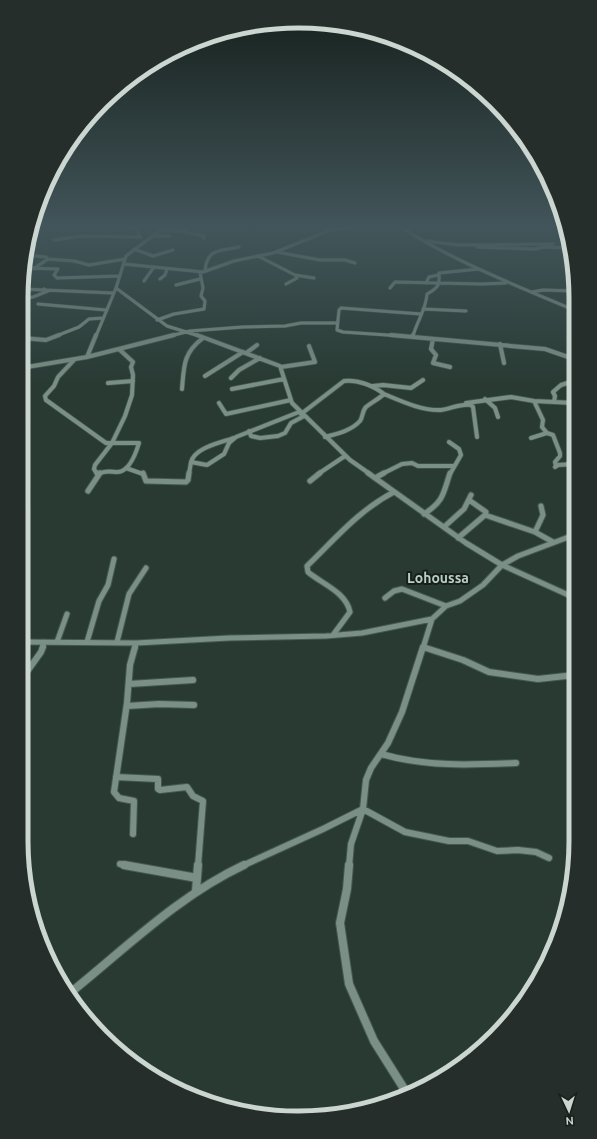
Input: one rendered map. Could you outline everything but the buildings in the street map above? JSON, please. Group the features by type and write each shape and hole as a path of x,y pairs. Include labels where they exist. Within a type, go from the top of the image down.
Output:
{"street":[{"path":"87,357 119,279"},
{"path":"176,285 199,279"},
{"path":"157,320 174,314 204,309 205,301 201,296 203,288 200,279"},
{"path":"286,284 295,279"},
{"path":"426,283 428,279"},
{"path":"412,337 417,321 422,316 421,314 427,301 426,294 438,289 440,284 439,279"},
{"path":"499,279 569,308"},
{"path":"390,288 395,282 440,284 507,283"},
{"path":"116,288 167,326 282,367 309,364 314,362 309,346"},
{"path":"28,290 43,289 84,293 113,293"},
{"path":"28,297 48,291 43,289"},
{"path":"531,292 543,290 569,291"},
{"path":"38,304 106,310"},
{"path":"421,314 344,308 339,310 337,330 339,332 500,344 552,350 569,357"},
{"path":"423,309 466,311"},
{"path":"28,338 46,340 79,327 89,319 103,318"},
{"path":"28,367 74,360 120,350 186,332 243,327 284,326 301,323 337,323"},
{"path":"182,389 183,366 186,355 195,343 203,338"},
{"path":"434,339 432,349 436,355 433,363 450,367"},
{"path":"500,344 504,363"},
{"path":"205,376 257,345"},
{"path":"98,475 94,469 95,465 112,444 129,408 134,375 131,367 133,362 120,350"},
{"path":"231,378 239,370 260,358"},
{"path":"74,360 58,377 54,386 45,396 52,405 102,440 112,444 139,443 134,456 122,472 102,471 88,491"},
{"path":"282,367 284,379 291,400 301,414 346,456 458,538 502,565 569,595"},
{"path":"232,389 284,379"},
{"path":"126,468 143,473 146,481 186,482 188,480 192,458 203,449 249,431 301,414 311,409 335,386 345,380 351,380 372,386 384,394 406,402 437,410 485,400 511,397 534,401 569,403"},
{"path":"372,386 383,385 411,388 423,380"},
{"path":"108,383 133,381"},
{"path":"554,402 555,396 553,392 561,385 569,383"},
{"path":"325,437 348,430 357,424 361,420 362,412 380,399 384,394"},
{"path":"219,403 220,407 226,414 291,400"},
{"path":"485,400 495,408 498,417"},
{"path":"534,401 543,420 542,427 547,433 553,436 560,453 560,456 555,462 556,466 569,465"},
{"path":"471,404 473,407 477,437"},
{"path":"249,431 251,436 260,438 278,436 285,433 291,423 301,414"},
{"path":"530,438 547,433"},
{"path":"191,462 207,465 224,454 229,443 236,437"},
{"path":"424,514 435,507 445,493 450,474 459,460 461,453 459,449 449,442"},
{"path":"310,481 320,472 346,456"},
{"path":"376,478 402,464 412,463 420,466 454,466"},
{"path":"333,635 350,612 350,609 340,595 308,572 308,566 360,512 382,497 394,492"},
{"path":"444,527 464,509 470,498 486,512 485,515"},
{"path":"535,532 537,524 543,514 541,506"},
{"path":"485,515 535,532 553,542"},
{"path":"458,538 485,515"},
{"path":"404,1089 374,1041 350,984 340,923 347,889 351,844 363,809 366,780 371,768 388,743 402,712 432,619 446,606 460,601 483,585 502,565 518,556 569,537"},
{"path":"87,642 99,602 108,585 114,559"},
{"path":"117,642 124,610 130,594 146,568"},
{"path":"385,598 392,592 402,589 446,606"},
{"path":"57,642 67,614"},
{"path":"28,642 136,643 229,638 333,635 362,633 432,619"},
{"path":"28,670 41,652 44,642"},
{"path":"133,834 134,801 116,796 114,792 127,706 131,660 136,643"},
{"path":"423,647 462,660 489,672 538,679 569,676"},
{"path":"129,684 193,680"},
{"path":"127,706 159,704 194,705"},
{"path":"381,754 407,761 446,766 516,763"},
{"path":"116,778 158,779 158,789 160,790 187,787 193,796 203,801 196,892"},
{"path":"363,809 413,835 449,841 468,841 497,851 518,850 536,852 549,858"},
{"path":"74,990 148,928 196,892 222,876 322,830 363,809"},
{"path":"120,864 197,878"}],"district":[{"name":"Lohoussa","path":"438,578"}]}
